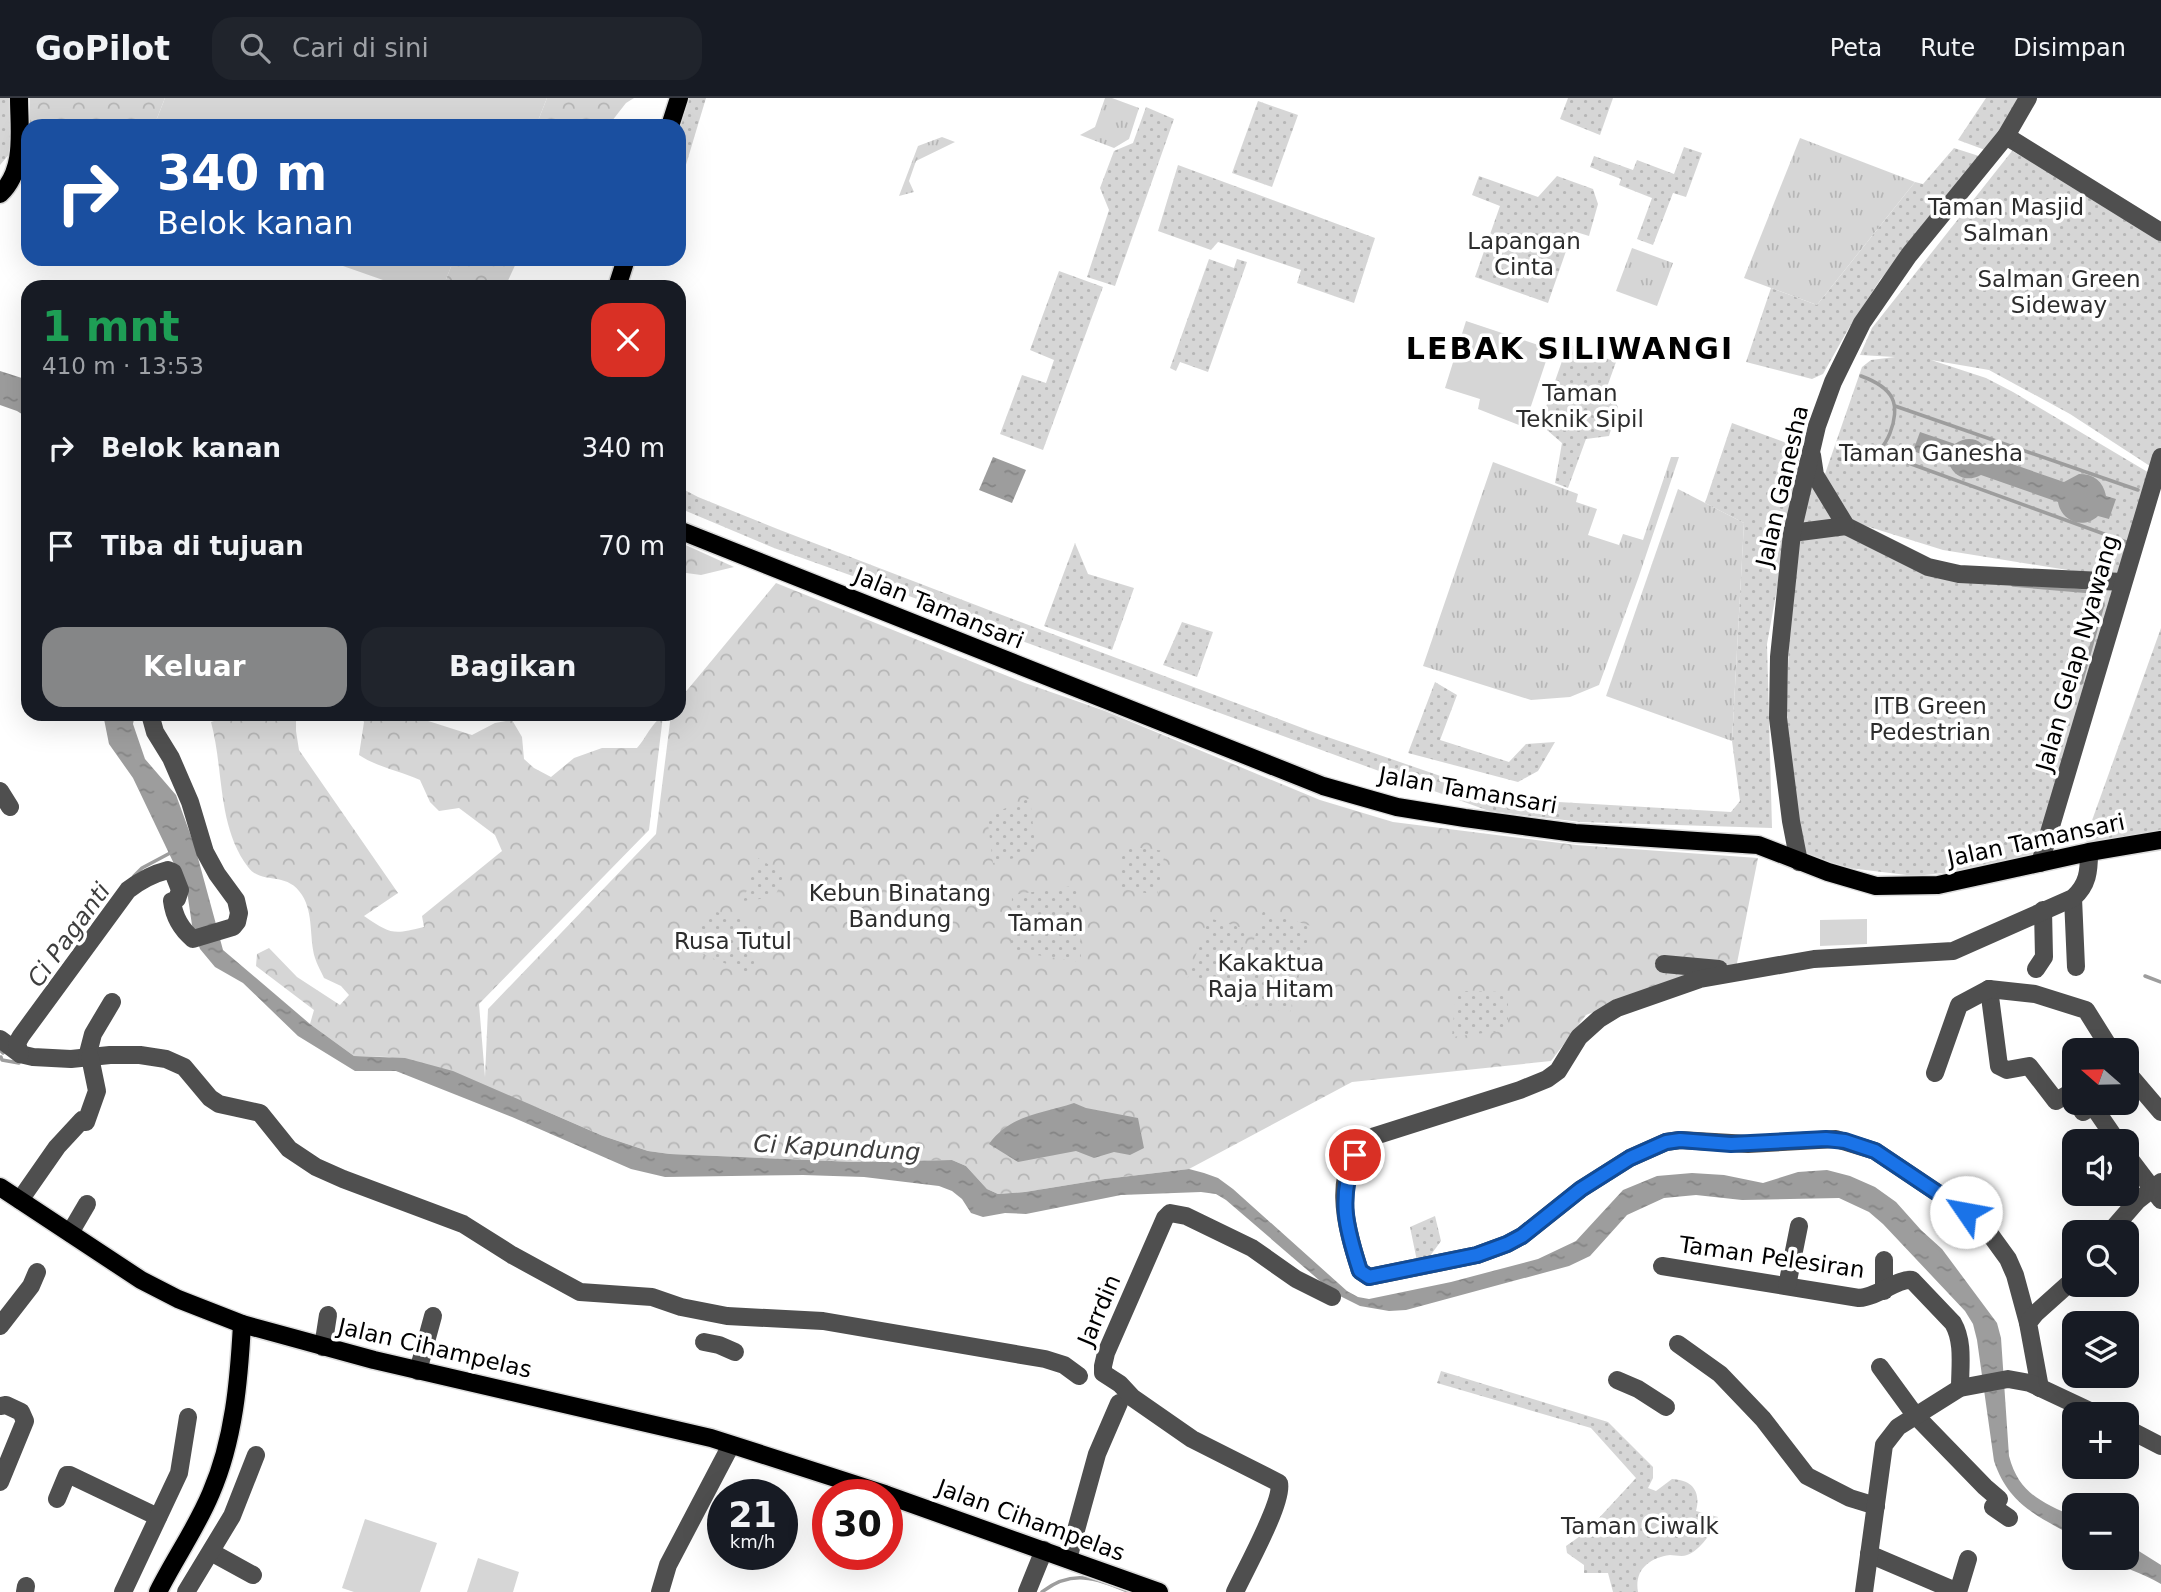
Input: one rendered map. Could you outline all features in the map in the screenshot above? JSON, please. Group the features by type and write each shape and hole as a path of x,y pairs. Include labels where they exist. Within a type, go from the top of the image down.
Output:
{"main road":[{"path":"0,194 15,175 18,162 19,98"},
{"path":"672,119 679,98"},
{"name":"Jalan Tamansari","path":"686,533 1324,786 1397,807 1575,833 1758,845 1799,862 1876,886 1938,885 2089,852 2161,840"},
{"name":"Jalan Cihampelas","path":"0,1186 141,1280 178,1299 242,1324 418,1371 731,1444 837,1479"},
{"path":"158,1592 200,1517 224,1459 239,1375 242,1324"},
{"name":"Jalan Cihampelas","path":"903,1501 1159,1592"}],"street":[{"name":"Jalan Ganesha","path":"1799,862 1778,718 1779,657 1792,533 1811,448 1833,382 1862,323 1909,255 2006,136 2028,98"},
{"path":"2006,136 2161,232"},
{"path":"1811,448 1815,475 1846,526 1928,567 1944,572 2122,582"},
{"name":"Jalan Gelap Nyawang","path":"2040,863 2161,457"},
{"path":"1792,533 1846,526"},
{"path":"9,1046 17,1043 125,888 150,874 168,870 173,872 180,890 177,899 172,901 175,916 184,932 196,940 237,922 239,913 236,900 205,852 186,791 152,721"},
{"path":"0,791 10,807"},
{"path":"2040,1388 2028,1324 2012,1267 1987,1230 1966,1212 1875,1151 1836,1139 1731,1144 1680,1140 1666,1142 1639,1153 1581,1189 1522,1236 1507,1244 1477,1255 1382,1276 1369,1277 1360,1271 1343,1207 1349,1170 1362,1143 1547,1079 1558,1071 1580,1037 1599,1019 1617,1008 1700,979 1814,959 1953,951 2073,898 2085,885 2089,852"},
{"path":"2073,898 2076,967"},
{"path":"2036,969 2045,957 2043,910"},
{"path":"1664,964 1732,973"},
{"path":"1989,989 1999,1066 2007,1070 2029,1066 2056,1101 2062,1098"},
{"path":"1935,1073 1959,1005 1989,989 2035,994 2086,1010 2104,1038"},
{"path":"20,1200 57,1147 82,1120 86,1122 97,1091 89,1059 93,1034 113,1002"},
{"path":"9,1046 48,1058 89,1059 110,1055 140,1055 166,1059 184,1067 219,1104 260,1113 289,1149 316,1167 463,1224 512,1255 580,1292 652,1297 681,1307 727,1317 823,1321 920,1337 1045,1359 1065,1365 1079,1376"},
{"path":"2139,1086 2161,1112"},
{"path":"2120,1220 2128,1210 2158,1190 2139,1169"},
{"path":"70,1233 87,1204"},
{"name":"Jarrdin","path":"1235,1592 1274,1510 1280,1493 1279,1483 1192,1439 1133,1398 1120,1384 1103,1373 1106,1353 1165,1218 1170,1213 1186,1216 1252,1248 1296,1279 1332,1297"},
{"path":"1787,1286 1799,1226"},
{"path":"1884,1260 1884,1291"},
{"name":"Taman Pelesiran","path":"1662,1266 1859,1298 1870,1297 1905,1279 1912,1279 1954,1323 1958,1331 1960,1388"},
{"path":"0,1326 31,1286 37,1272"},
{"path":"2028,1324 2062,1290"},
{"path":"323,1347 328,1315"},
{"path":"418,1371 433,1315"},
{"path":"719,1346 727,1317"},
{"path":"1678,1344 1728,1382 1763,1419 1807,1476 1850,1498 1876,1506"},
{"path":"1880,1367 1915,1415 1999,1499 1990,1511 2009,1518"},
{"path":"1864,1592 1884,1445 1898,1427 1960,1388 2008,1379 2023,1381 2070,1402"},
{"path":"1617,1380 1638,1389 1666,1407"},
{"path":"1068,1559 1097,1454 1119,1403"},
{"path":"0,1406 6,1405 22,1412 25,1421 0,1482"},
{"path":"123,1592 179,1473 188,1417"},
{"path":"2139,1435 2161,1446"},
{"path":"660,1592 668,1565 731,1444"},
{"path":"186,1592 232,1516 256,1455"},
{"path":"57,1499 67,1475 70,1475 158,1517"},
{"path":"1027,1592 1044,1550"},
{"path":"211,1552 253,1575"},
{"path":"1869,1554 1958,1592 1968,1559"}],"green space":[{"path":"0,98 9,98 11,152 0,165"},
{"path":"30,98 165,98 157,119 30,119"},
{"path":"165,98 547,98 539,119 157,119"},
{"path":"547,98 634,98 626,103 613,119 539,119"},
{"path":"687,98 706,98 686,165 686,119 681,119"},
{"path":"1105,98 1139,108 1129,139 1114,148 1080,135 1095,127"},
{"path":"1568,98 1613,98 1600,135 1560,119"},
{"path":"1986,98 2021,98 1988,151 1958,140"},
{"path":"1258,101 1298,115 1272,187 1232,173"},
{"path":"1146,107 1174,119 1115,286 1087,277 1109,210 1100,188 1114,151 1133,143"},
{"path":"942,137 955,142 916,161 909,181 914,192 899,196 918,146"},
{"path":"1800,138 1915,182 1817,305 1744,278"},
{"path":"1684,147 1702,153 1686,197 1673,193 1653,245 1637,239 1652,198 1619,185 1621,179 1590,167 1594,156 1633,170 1637,160 1674,174"},
{"path":"1954,148 1982,157 1880,280 1823,374 1812,379 1746,362 1771,288 1817,305 1915,182 1923,184"},
{"path":"2012,151 2161,232 2161,457 2156,470 2070,414 1989,370 1931,360 1986,378 2151,474 2117,578 1943,550 1847,520 1825,474 1862,367 1871,360 1895,357 1860,355 1872,328"},
{"path":"1178,165 1375,238 1354,303 1297,283 1301,270 1218,242 1211,250 1158,231"},
{"name":"Lapangan Cinta","path":"1479,176 1538,197 1557,176 1593,189 1598,204 1589,236 1573,231 1548,303 1475,277 1500,206 1472,195"},
{"path":"1632,248 1673,263 1657,306 1616,291"},
{"path":"1209,259 1234,268 1237,259 1247,262 1208,372 1180,362 1176,371 1170,368"},
{"path":"343,266 451,266 446,280 383,280"},
{"path":"451,266 515,266 508,280 446,280"},
{"path":"1059,271 1103,287 1043,450 1000,434 1022,375 1046,383 1054,360 1030,350"},
{"path":"1466,321 1550,349 1524,427 1478,409 1480,399 1445,388"},
{"name":"Taman Teknik Sipil","path":"1568,344 1616,362 1607,387 1618,407 1609,436 1586,439 1568,488 1555,483 1562,443 1540,424"},
{"path":"1732,423 1792,445 1800,462 1767,644 1772,828 1581,822 1489,811 774,548 686,511 686,491 780,530 1313,732 1507,799 1731,812 1740,801 1732,741 1744,523 1705,503"},
{"path":"1671,457 1679,457 1599,685 1570,697 1531,700 1423,666 1493,462 1578,494 1576,502 1597,509 1588,535 1619,545 1623,534 1643,540"},
{"path":"1810,475 1840,520 1795,531"},
{"path":"1678,489 1744,523 1732,741 1606,696"},
{"name":"ITB Green Pedestrian","path":"1844,530 1944,575 2117,591 2040,863 1915,876 1799,862 1786,720 1793,534"},
{"path":"1075,543 1088,574 1134,588 1112,650 1044,626"},
{"path":"686,545 734,567 701,575 686,573"},
{"name":"Kebun Binatang Bandung","path":"776,583 1025,683 1105,711 1320,800 1393,822 1576,845 1758,858 1736,968 1673,980 1586,1015 1551,1061 1352,1082 1189,1169 998,1194 987,1189 966,1166 952,1160 854,1162 648,1151 603,1136 541,1109 389,1057 354,1056 310,1024 314,1010 256,966 257,954 269,948 297,977 340,1005 349,995 341,986 324,978 318,966 306,902 296,887 282,880 254,873 238,851 226,816 211,722 296,721 299,750 398,893 364,916 386,930 398,932 424,927 422,916 502,851 495,835 459,808 439,811 430,802 420,780 359,755 364,721 428,721 472,735 495,723 513,721 522,737 524,759 551,777 574,758 602,748 637,748 656,722 662,721 649,830 479,1004 485,1077 488,1009 656,834 670,721 686,721 686,692"},
{"path":"1182,622 1213,632 1197,677 1163,665"},
{"path":"2161,628 2161,836 2093,847 2085,840"},
{"path":"1435,682 1457,695 1440,740 1509,762 1526,744 1555,742 1538,771 1518,782 1408,753"},
{"path":"1030,798 1036,853 993,863 987,816"},
{"path":"1124,846 1165,851 1157,895 1117,888"},
{"path":"758,858 784,874 775,897 743,901"},
{"name":"Taman","path":"1079,885 1081,962 1011,951 1012,895"},
{"name":"Rusa Tutul","path":"710,910 764,926 751,974 690,949"},
{"name":"Kakaktua Raja Hitam","path":"1263,911 1311,926 1290,1012 1234,1003"},
{"path":"1209,918 1249,930 1229,989 1187,980"},
{"path":"1867,919 1867,944 1820,946 1820,920"},
{"path":"1456,991 1508,992 1508,1030 1452,1037"},
{"path":"1435,1216 1441,1241 1430,1256 1417,1261 1410,1227"},
{"name":"Taman Ciwalk","path":"1441,1371 1608,1422 1653,1467 1653,1478 1648,1488 1656,1491 1672,1479 1685,1482 1694,1488 1697,1498 1696,1511 1718,1517 1710,1534 1692,1553 1662,1557 1645,1566 1638,1577 1638,1592 1613,1592 1608,1573 1584,1573 1584,1565 1567,1553 1566,1546 1586,1532 1636,1478 1591,1428 1437,1383"},
{"path":"365,1519 437,1543 420,1592 354,1592 342,1588"},
{"path":"478,1558 519,1572 513,1592 467,1592"}],"water":[{"path":"0,371 21,378 21,414 0,405"},
{"path":"1920,432 1955,444 1965,439 1975,440 1984,446 1989,456 2064,482 2079,474 2089,475 2100,482 2106,496 2116,499 2109,519 2098,516 2080,523 2063,514 2058,502 1981,475 1962,477 1955,473 1949,464 1913,451"},
{"path":"993,457 1026,470 1012,503 979,490"},
{"path":"104,721 134,721 145,759 176,795 195,847 223,950 310,1024 354,1056 405,1058 453,1071 603,1136 648,1151 854,1162 952,1160 966,1166 987,1189 998,1194 1189,1169 1218,1178 1347,1291 1369,1299 1451,1282 1538,1259 1576,1241 1623,1190 1657,1176 1692,1173 1724,1175 1763,1183 1798,1172 1827,1170 1850,1176 1875,1187 1896,1202 1942,1249 1997,1323 2001,1338 2009,1456 2013,1469 2033,1495 2062,1511 2062,1530 2025,1507 2007,1488 2000,1475 1994,1461 1977,1340 1973,1324 1965,1311 1883,1224 1869,1212 1839,1198 1742,1200 1696,1195 1664,1198 1627,1215 1590,1256 1569,1266 1406,1310 1389,1311 1360,1306 1334,1293 1216,1194 1201,1192 1121,1195 1026,1214 1005,1213 983,1217 971,1213 962,1199 939,1186 864,1177 665,1177 631,1169 512,1117 396,1071 355,1071 298,1036 243,983 215,967 200,949 192,925 187,891 133,778 109,744"},
{"path":"1074,1103 1086,1108 1138,1118 1144,1148 1130,1155 1114,1152 1094,1158 1076,1151 1018,1162 989,1144 1007,1126 1017,1121"},
{"path":"2139,1551 2161,1565 2161,1584 2131,1570 2139,1570"}],"waterway":[{"path":"1839,459 1859,460 1873,456 1880,450 1893,424 1895,414 1892,398 1878,384 1861,376"},
{"path":"1895,406 2138,490"},
{"path":"1878,452 2129,543"},
{"path":"2013,585 2094,592 2101,596 2103,604 2081,683"},
{"name":"Ci Paganti","path":"134,876 142,868 172,852"},
{"path":"2145,976 2161,982"},
{"name":"Ci Paganti","path":"0,1050 3,1053"},
{"path":"1,1057 2,1060 19,1063"},
{"path":"1042,1592 1064,1580 1075,1578 1096,1580 1130,1592"}],"district":[{"name":"LEBAK SILIWANGI","path":"1570,348"}],"route":[{"path":"1355,1155 1349,1170 1343,1207 1360,1271 1369,1277 1477,1255 1507,1244 1522,1236 1581,1189 1630,1158 1666,1142 1680,1140 1731,1144 1826,1139 1845,1141 1875,1151 1966,1212"}],"park label":[{"name":"Taman Masjid Salman","path":"2006,220"},
{"name":"Salman Green Sideway","path":"2059,292"},
{"name":"Taman Ganesha","path":"1931,453"}],"water label":[{"name":"Ci Kapundung","path":"837,1148"}]}
